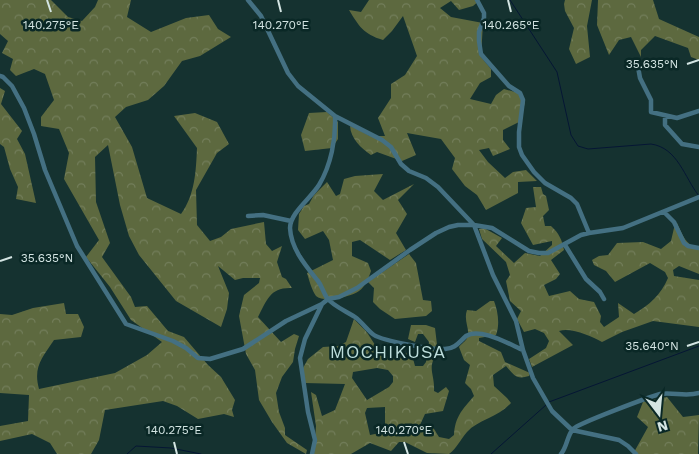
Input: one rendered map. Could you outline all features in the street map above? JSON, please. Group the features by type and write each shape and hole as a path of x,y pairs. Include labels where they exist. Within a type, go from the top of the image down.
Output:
{"street":[{"path":"248,0 261,16 292,79 298,86 335,116 382,140 392,148 401,164 409,171 426,178 438,187 474,225 493,275 516,320 523,350 540,391 552,411 572,430 620,440 636,454"},
{"path":"478,0 484,13 479,32 481,54 509,86 520,93 523,100 518,132 519,147 522,155 534,172 546,183 571,198 577,204 589,233"},
{"path":"637,61 640,78 651,100 651,112 678,118 699,111"},
{"path":"0,76 12,86 24,108 45,170 77,246 126,324 173,341 186,348 198,358 210,359 243,349 286,321 322,304 328,299 339,297 357,288 436,233 449,227 474,225 492,228 529,251 548,253 589,233 623,228 699,197"},
{"path":"335,116 335,133 330,160 324,177 291,220 290,229 296,248 306,267 319,282 328,299 367,326 374,335 386,339 434,350 454,348 467,336 474,333 484,334 523,350"},
{"path":"665,116 665,125 682,144 699,147"},
{"path":"664,212 674,222 684,243 688,246 699,248"},
{"path":"248,216 264,215 291,220"},
{"path":"565,244 586,279 600,292 604,299"},
{"path":"312,454 315,440 305,395 300,358 305,339 322,304"},
{"path":"561,454 572,430 590,421 646,398 662,394 686,395 699,393"}],"green space":[{"path":"0,0 51,0 68,17 82,21 95,7 98,0 131,0 127,17 151,32 186,18 209,15 218,29 231,37 200,56 182,61 164,86 148,100 126,107 115,117 132,147 147,198 181,214 192,191 197,148 174,116 195,113 217,122 229,144 217,153 196,190 197,225 210,241 221,237 231,229 264,222 266,244 272,251 282,246 277,262 282,277 286,279 292,288 285,288 274,292 267,300 258,317 281,342 294,334 299,336 293,362 282,377 276,393 285,435 307,450 306,454 287,443 272,422 259,400 255,370 246,354 239,316 244,295 259,283 260,278 235,280 218,266 229,293 227,309 221,327 176,301 139,255 129,236 120,205 108,145 95,157 96,202 110,243 102,257 131,297 135,307 147,306 168,331 184,337 221,377 235,400 232,410 234,417 224,414 198,419 177,406 163,401 105,410 99,440 91,454 57,454 50,443 32,434 0,441 0,426 28,421 29,395 0,393 0,314 12,315 33,308 64,303 66,314 78,314 84,327 81,337 54,340 42,358 38,369 37,381 39,389 115,373 147,355 162,342 131,320 110,287 86,257 99,240 64,179 69,153 59,129 41,126 41,117 54,100 45,74 34,69 16,76 10,70 13,59 2,53 8,41 0,34"},
{"path":"369,0 480,0 473,6 459,10 451,1 440,8 451,17 483,23 481,57 491,69 491,77 480,83 470,99 491,104 496,95 504,89 522,94 525,103 519,122 503,130 503,140 510,149 493,156 489,148 479,150 488,162 505,178 513,172 526,170 537,181 518,182 518,193 486,210 477,195 465,186 452,169 455,158 441,139 407,133 416,155 402,161 377,152 371,155 360,146 352,135 350,126 370,136 385,136 378,118 391,98 391,84 405,75 417,56 403,16 383,40 366,32 359,25 349,10 361,12"},
{"path":"565,0 592,0 587,26 590,57 576,64 569,49 574,28 565,11"},
{"path":"598,0 653,0 659,19 699,37 699,60 691,57 688,48 655,36 641,50 641,57 631,37 619,40 609,55 597,25"},
{"path":"0,88 5,91 1,104 22,131 17,139 25,154 36,203 16,199 18,187 10,169 4,147 0,144"},
{"path":"327,112 338,122 338,139 332,148 305,151 301,135 309,113"},
{"path":"383,174 374,191 383,200 414,184 398,200 407,214 396,233 406,250 390,260 360,240 352,242 352,256 368,263 371,271 366,282 361,289 350,295 331,299 316,296 307,273 333,260 329,240 323,231 305,239 298,230 299,214 304,206 309,204 314,195 327,182 336,196 340,194 344,179 355,176"},
{"path":"533,187 541,187 543,194 546,196 549,210 543,216 545,226 551,226 556,231 564,250 551,260 560,274 556,279 544,285 549,296 570,291 579,299 594,302 601,316 600,322 604,327 619,317 618,303 634,314 650,303 662,290 668,278 665,272 650,263 615,282 606,271 594,265 592,260 599,256 608,255 617,243 643,242 661,249 671,241 677,223 687,242 699,249 699,274 679,266 673,270 674,276 699,280 699,327 653,321 622,332 602,342 575,331 559,331 573,345 532,367 529,359 546,348 549,341 544,333 535,329 524,332 517,319 521,311 510,301 506,281 510,275 506,262 482,239 479,229 484,228 502,238 496,246 514,263 525,253 540,256 552,245 552,241 533,245 521,223 526,208 536,207"},
{"path":"409,254 416,263 423,300 431,301 432,311 426,316 395,319 373,302 374,288 368,282"},
{"path":"490,301 494,301 498,318 496,335 479,338 479,341 501,352 505,362 530,373 529,376 518,377 506,366 493,375 494,386 511,403 506,408 472,428 449,454 427,453 405,442 399,442 391,451 370,443 351,454 314,454 316,426 311,392 316,395 322,416 335,410 345,384 305,383 303,368 308,359 323,347 338,346 346,342 354,319 378,349 388,357 396,358 411,351 415,366 423,366 426,362 429,342 423,334 418,334 415,342 408,339 411,325 426,325 435,328 438,353 432,362 434,391 438,393 446,387 449,391 443,411 425,414 420,425 432,427 439,437 449,439 454,435 460,414 474,396 471,389 465,383 470,365 464,360 459,347 468,335 467,310 476,311","holes":["377,368 388,370 393,376 393,382 389,387 367,400 352,378 353,372","385,407 385,432 370,435 365,413 367,408"]},
{"path":"667,397 683,417 699,415 698,454 633,454 648,427 637,417 643,402"}],"waterway":[{"path":"510,0 557,72 571,135 578,146 588,149 651,144 660,147 668,151 680,164 699,196"},
{"path":"549,402 699,346"},
{"path":"491,454 546,405"},
{"path":"127,454 136,446 171,448 201,454"}],"district":[{"name":"MOCHIKUSA","path":"388,352"}]}
